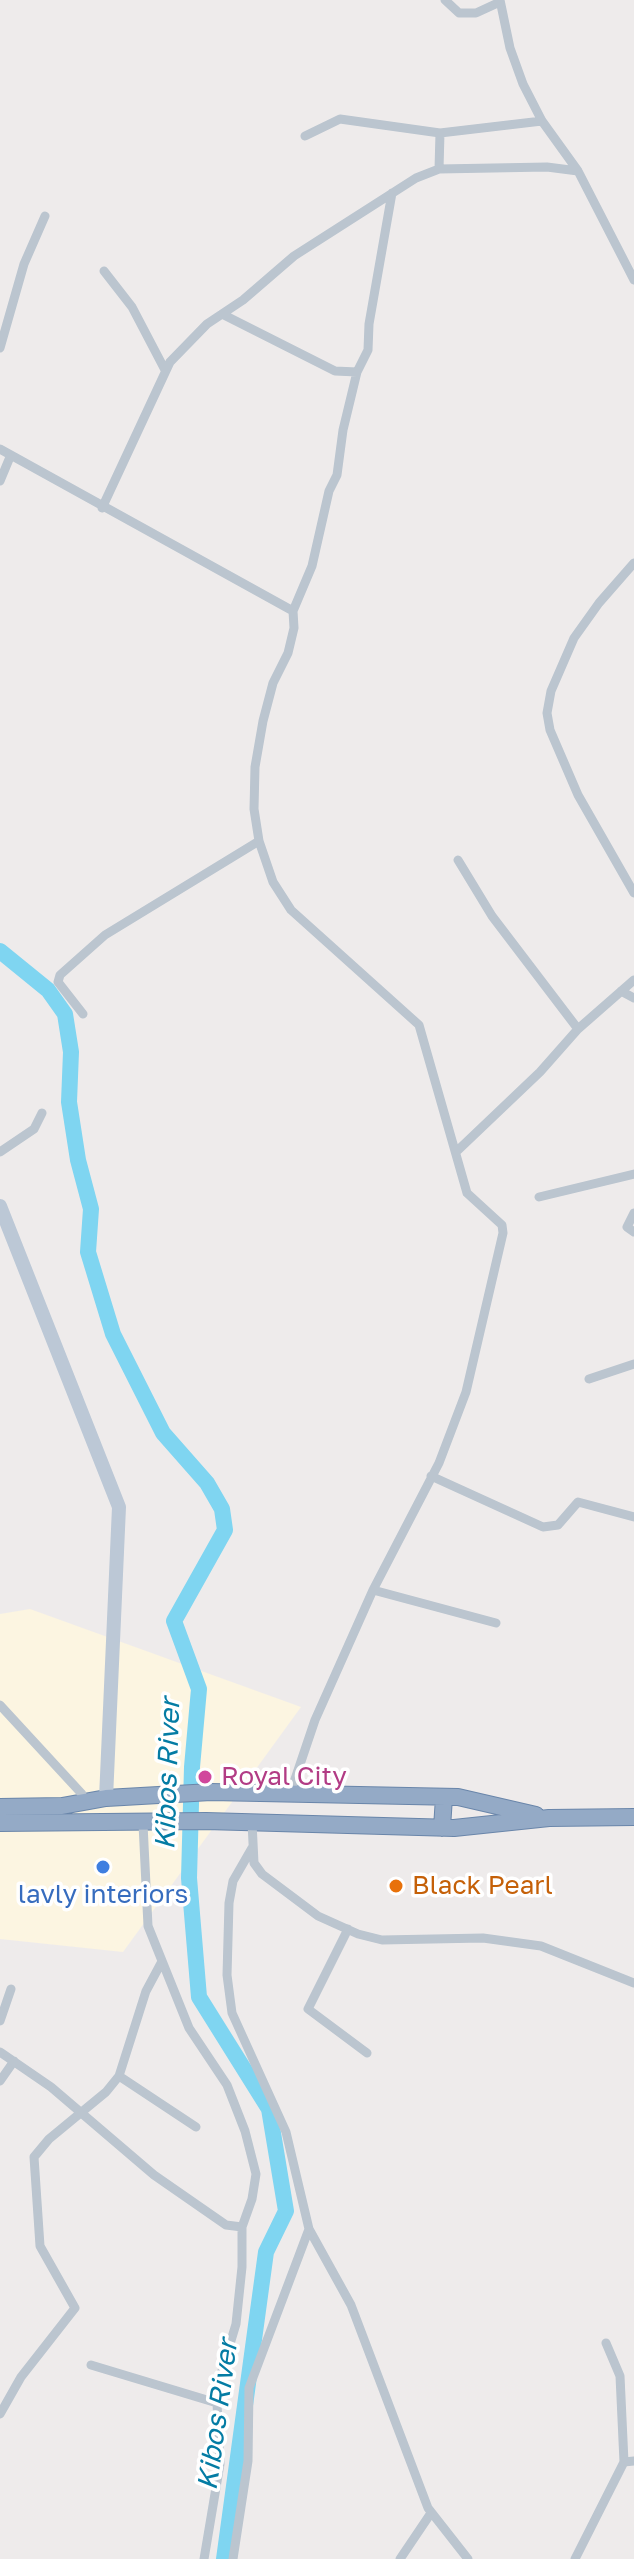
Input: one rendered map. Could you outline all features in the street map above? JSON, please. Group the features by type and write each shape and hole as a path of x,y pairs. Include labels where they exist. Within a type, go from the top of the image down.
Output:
{"highway":[{"path":"0,1807 62,1806 106,1798 211,1792 444,1797 549,1818"},
{"path":"442,1828 444,1797"},
{"path":"0,1823 206,1821 442,1828 549,1818 634,1817"}],"main road":[{"path":"1,1210 119,1507 106,1798"}],"street":[{"path":"445,0 459,13 476,13 500,1 510,48 542,121 578,171 629,257 634,280"},
{"path":"305,136 340,119 440,133 542,121"},
{"path":"439,169 440,133"},
{"path":"102,508 165,370 185,344 294,256 392,193 439,169 547,167 578,171"},
{"path":"290,1794 315,1720 373,1590 431,1476 466,1392 503,1233 502,1225 471,1199 419,1025 291,910 273,882 259,841 255,767 273,683 288,653 294,628 293,611 312,566 329,491 337,475 343,430 357,372 368,350 369,324 392,193"},
{"path":"0,348 24,264 45,216"},
{"path":"104,271 138,317 165,370"},
{"path":"222,314 335,371 357,372"},
{"path":"0,449 102,508 282,602 293,611"},
{"path":"0,481 10,457"},
{"path":"634,563 574,638 551,691 547,713 550,730 578,795 634,893"},
{"path":"83,1014 58,982 60,975 105,935 259,841"},
{"path":"458,860 492,916 578,1029"},
{"path":"456,1152 540,1072 578,1029 634,980"},
{"path":"621,991 634,998"},
{"path":"0,1152 34,1129 42,1113"},
{"path":"539,1197 634,1174"},
{"path":"634,1213 627,1227 634,1232"},
{"path":"589,1379 634,1364"},
{"path":"431,1476 543,1527 558,1525 578,1502 634,1517"},
{"path":"373,1590 496,1623"},
{"path":"0,1705 82,1794"},
{"path":"252,1822 254,1863 262,1874 318,1916 348,1929 382,1940 483,1938 541,1946 634,1983"},
{"path":"143,1824 145,1909 161,1963 189,2028 227,2085 252,2152 254,2187 242,2227 242,2267 236,2324 221,2374 217,2403 220,2464 204,2559"},
{"path":"252,1848 233,1881 229,1903 227,1975 232,2013 286,2132 309,2229 351,2305 431,2513 468,2559"},
{"path":"348,1929 308,2009 367,2053"},
{"path":"0,2414 36,2355 74,2312 74,2303 48,2266 40,2246 33,2165 41,2147 106,2092 119,2076 146,1991 161,1963"},
{"path":"0,2021 11,1989"},
{"path":"0,2052 81,2111 154,2175 226,2225 242,2227"},
{"path":"0,2081 14,2061"},
{"path":"119,2076 196,2127"},
{"path":"233,2559 248,2461 249,2388 309,2229"},
{"path":"575,2559 629,2461 620,2376 606,2343"},
{"path":"91,2365 217,2403"},
{"path":"400,2559 431,2513"}],"shaded area":[{"path":"30,1609 301,1707 123,1952 0,1939 0,1614"}],"waterway":[{"name":"Kibos River","path":"0,951 48,990 65,1014 71,1052 69,1102 78,1160 91,1209 88,1252 113,1334 163,1433 207,1483 222,1509 225,1530 174,1621 199,1689 192,1767 189,1878 199,1997 269,2109 286,2211 266,2252 224,2559"}],"place":[{"name":"Royal City","path":"205,1777"},
{"name":"lavly interiors","path":"103,1867"},
{"name":"Black Pearl","path":"396,1886"}]}
